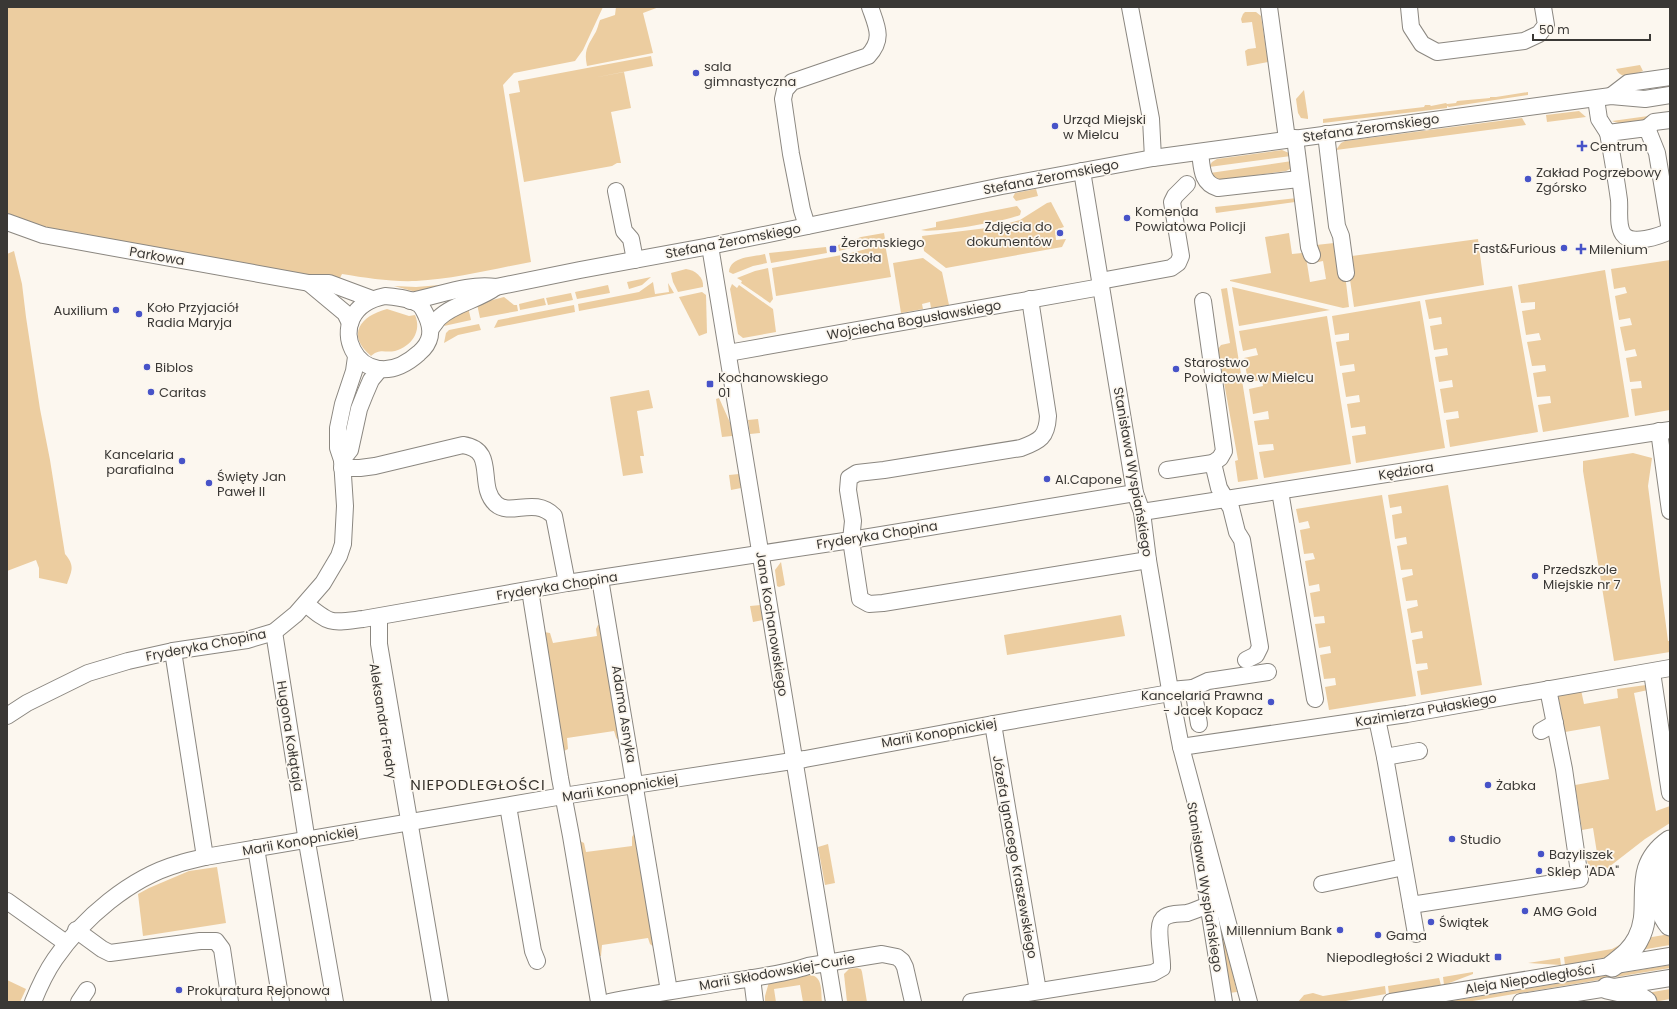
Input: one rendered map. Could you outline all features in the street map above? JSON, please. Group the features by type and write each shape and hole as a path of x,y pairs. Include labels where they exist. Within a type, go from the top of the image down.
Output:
{"main road":[{"path":"1612,966 1628,953 1638,939 1644,921 1644,886 1648,869 1655,856 1670,841"},
{"path":"1670,862 1664,870 1660,884 1660,905 1670,925"},
{"path":"1607,988 1634,994 1646,1002"}],"street":[{"path":"807,226 802,210 791,154 783,100 785,90 792,82 868,56 874,49 878,38 878,30 870,7"},
{"path":"1130,7 1150,119 1153,158"},
{"path":"1269,7 1299,179 1309,247 1312,255"},
{"path":"1408,7 1412,27 1422,44 1437,52 1524,41 1539,34 1546,25 1543,7"},
{"name":"Stefana Żeromskiego","path":"1604,97 1628,83 1670,77"},
{"name":"Stefana Żeromskiego","path":"410,301 427,298 468,286 484,285 496,287 1153,158 1604,97 1645,99 1670,95"},
{"path":"1604,97 1599,119 1608,133 1619,200 1620,225 1623,235 1629,239 1637,240 1660,236 1670,231 1663,153 1647,128"},
{"path":"1608,133 1647,128 1654,122 1670,120"},
{"path":"1326,134 1337,226 1342,236 1346,273"},
{"path":"1200,152 1205,180 1210,186 1218,188 1299,179"},
{"name":"Stanisława Wyspiańskiego","path":"1082,171 1135,493 1142,512 1148,560 1170,692 1181,747 1249,1002"},
{"name":"Wojciecha Bogusławskiego","path":"728,353 1030,299 1171,268 1178,263 1181,256 1172,202 1175,196 1187,184"},
{"path":"616,191 624,231 631,239 635,260"},
{"name":"Parkowa","path":"7,222 43,235 309,283 329,283 372,299"},
{"name":"Jana Kochanowskiego","path":"710,246 824,932 834,1002"},
{"path":"309,283 344,313 350,323"},
{"name":"Stefana Żeromskiego","path":"431,328 439,318 448,311 486,295 496,287"},
{"path":"385,296 398,297 410,301 419,304 423,308 431,328 431,334 426,345 410,361 395,367 380,369 362,363 356,357 349,340 350,323 354,315 363,305 372,299 385,296"},
{"path":"1030,299 1048,416 1047,427 1044,434 1035,443 1021,448 857,473 849,478 848,482 853,521 851,540 860,599 869,604 883,603 1148,560"},
{"path":"1167,470 1213,463 1220,458 1224,451 1203,301"},
{"path":"306,604 331,572 343,544 346,516 342,464 338,448 338,428 343,404 354,371 356,357"},
{"path":"342,464 350,450 359,409 365,394 371,380 380,369"},
{"path":"1665,430 1670,511"},
{"name":"Kędziora","path":"1142,512 1665,430"},
{"path":"342,464 379,472 463,444 475,448 484,459 488,488 491,496 497,504 505,508 540,506 548,510 554,516 566,583"},
{"path":"1213,463 1219,488 1231,508 1236,532 1242,540 1260,647 1256,655 1246,660"},
{"path":"1280,491 1314,699"},
{"name":"Fryderyka Chopina","path":"7,716 27,703 88,673 128,660 173,651 247,640 274,632 306,604 328,621 337,623 373,618 566,583 851,540 1135,493"},
{"name":"Adama Asnyka","path":"600,579 669,991"},
{"path":"530,590 599,1002"},
{"path":"373,618 379,644 405,823 440,1002"},
{"name":"Hugona Kołłątaja","path":"274,632 307,840 336,1002"},
{"path":"173,651 205,857"},
{"name":"Kazimierza Pułaskiego","path":"1181,747 1377,719 1670,668"},
{"name":"Marii Konopnickiej","path":"33,1002 44,976 76,930 129,887 178,864 205,857 256,848 564,796 795,760 1193,688 1208,681 1268,672"},
{"path":"1652,672 1670,793"},
{"path":"1193,688 1199,724"},
{"path":"1410,905 1580,879 1564,769 1548,689"},
{"path":"1377,719 1416,934"},
{"path":"1541,731 1555,723"},
{"name":"Józefa Ignacego Kraszewskiego","path":"992,724 1038,991"},
{"path":"1385,757 1419,751"},
{"name":"Stanisława Wyspiańskiego","path":"1187,772 1224,1002"},
{"path":"508,806 533,951 537,961"},
{"path":"256,848 281,1002"},
{"path":"1322,884 1404,867"},
{"path":"7,901 66,944"},
{"path":"971,1002 1153,973 1162,968 1163,960 1159,926 1161,920 1166,916 1187,913 1208,905"},
{"path":"76,930 102,950 110,953 200,941 216,941 222,949 230,1002"},
{"name":"Marii Skłodowskiej-Curie","path":"609,1002 882,954 897,956 902,961 905,967 913,1002"},
{"name":"Aleja Niepodległości","path":"1391,1002 1670,956"},
{"path":"752,978 755,1002"},
{"name":"Aleja Niepodległości","path":"1521,1002 1670,978"}],"shaded area":[{"path":"7,7 603,7 583,50 575,61 514,73 503,85 531,262 460,276 431,280 397,281 342,274 339,280 45,227 7,213"},
{"path":"616,7 659,7 643,13 653,53 587,66 587,49 596,32 600,20 615,15"},
{"path":"1245,12 1256,12 1261,16 1268,62 1247,66 1245,51 1256,48 1252,22 1242,23 1241,19"},
{"path":"651,56 653,66 593,78 624,72 631,108 611,112 621,163 617,163 612,166 524,182 509,94 520,92 518,81"},
{"path":"1640,65 1643,71 1628,76 1621,75 1616,69"},
{"path":"1304,90 1308,119 1301,118 1298,113 1296,99"},
{"path":"1528,92 1528,95 1449,107 1447,106 1447,108 1323,123 1323,119 1424,107 1425,105 1431,106 1456,103 1457,101"},
{"path":"1579,111 1586,117 1547,122 1546,115"},
{"path":"1670,113 1633,123 1618,123 1612,121"},
{"path":"1522,118 1526,125 1336,150 1341,143 1345,141"},
{"path":"1282,150 1289,153 1291,156 1209,167 1212,162 1217,159"},
{"path":"1292,161 1290,169 1286,171 1220,180 1214,178 1210,173"},
{"path":"1036,189 1038,196 1016,201 1013,197 1015,193"},
{"path":"1297,198 1295,202 1216,213 1215,207"},
{"path":"1051,202 1064,227 1055,230 1056,240 1066,239 1062,247 946,268 924,251 922,236 995,227 1020,220"},
{"path":"1017,206 1021,211 1020,215 1012,218 954,229 928,231 921,230 936,227 936,222"},
{"path":"884,233 885,239 839,251 838,245 861,237"},
{"path":"1289,233 1292,254 1302,253 1306,257 1310,282 1326,279 1323,261 1318,262 1316,245 1334,243 1339,275 1345,274 1349,307 1343,308 1230,281 1271,273 1265,237"},
{"path":"1478,239 1484,285 1354,307 1349,273 1354,272 1352,256"},
{"path":"885,244 891,277 776,296 772,268 847,254"},
{"path":"826,247 827,253 771,263 769,253"},
{"path":"14,251 22,284 40,409 65,554 72,568 67,584 39,578 39,568 36,560 7,571 7,254"},
{"path":"765,254 767,263 753,266 733,274 729,272 730,267 738,260"},
{"path":"923,258 942,272 949,305 931,308 930,302 922,304 923,309 901,313 893,263"},
{"path":"1670,260 1670,410 1635,416 1631,389 1642,388 1641,381 1630,382 1626,358 1637,356 1635,349 1625,351 1620,327 1632,325 1630,318 1619,320 1615,296 1627,293 1625,287 1614,289 1611,269"},
{"path":"768,268 773,299 770,303 741,283 742,281 737,278"},
{"path":"686,269 693,271 700,277 703,287 678,292 673,282 671,273"},
{"path":"1605,270 1629,417 1543,432 1538,405 1551,403 1550,396 1537,397 1533,373 1546,371 1545,365 1532,366 1527,342 1541,340 1539,333 1526,335 1522,311 1535,309 1535,302 1521,303 1518,285"},
{"path":"651,277 642,285 629,289 627,282"},
{"path":"653,282 655,294 669,292 668,283 674,293 579,311 578,304 639,292"},
{"path":"452,284 416,292 394,286 416,287"},
{"path":"732,284 737,288 739,285 773,309 776,332 743,338 738,334 730,289"},
{"path":"608,285 610,293 577,299 575,292"},
{"path":"1512,286 1538,432 1450,447 1446,420 1459,418 1458,411 1444,413 1440,389 1453,387 1452,380 1439,382 1435,357 1448,355 1447,348 1434,350 1430,326 1442,324 1441,317 1429,319 1425,300"},
{"path":"1232,287 1330,310 1239,326"},
{"path":"1227,288 1258,479 1238,482 1235,461 1238,460 1218,349 1221,345 1230,343 1221,289"},
{"path":"702,292 706,295 707,333 699,336 679,297"},
{"path":"571,293 573,300 548,305 546,298"},
{"path":"504,297 514,305 517,305 518,311 480,318 477,304"},
{"path":"544,298 546,305 520,310 519,304"},
{"path":"1420,301 1445,448 1356,463 1352,436 1366,434 1365,426 1351,428 1347,404 1360,402 1359,395 1346,397 1342,373 1355,371 1354,364 1340,366 1336,342 1349,340 1349,333 1335,335 1332,316"},
{"path":"574,305 575,312 494,328 498,320"},
{"path":"468,307 471,320 444,326 446,322"},
{"path":"387,309 409,316 415,315 417,321 416,332 411,342 401,349 395,351 380,351 371,356 363,348 359,341 358,334 360,327 363,321 370,316"},
{"path":"1327,316 1351,464 1264,478 1259,452 1274,450 1273,444 1258,445 1254,421 1269,419 1268,411 1253,414 1249,389 1263,386 1262,380 1248,382 1244,358 1258,355 1256,348 1243,351 1239,331"},
{"path":"479,324 481,330 458,335 444,343 446,333 449,330"},
{"path":"649,390 653,408 637,411 644,456 640,456 643,473 623,476 610,397"},
{"path":"719,398 732,427 732,436 722,437 716,399"},
{"path":"758,419 760,433 750,434 748,420"},
{"path":"1633,453 1652,458 1648,486 1668,641 1670,641 1670,652 1614,661 1583,471 1583,461"},
{"path":"739,474 741,488 731,490 729,475"},
{"path":"1448,485 1482,685 1421,695 1417,671 1428,669 1427,663 1416,664 1412,640 1423,638 1422,631 1411,633 1407,609 1418,606 1417,600 1406,601 1402,578 1413,575 1412,569 1401,570 1397,546 1407,544 1406,537 1395,539 1392,515 1402,513 1401,506 1390,508 1388,495"},
{"path":"1382,495 1416,696 1329,710 1325,687 1336,685 1335,678 1324,679 1320,655 1331,653 1330,646 1319,648 1315,624 1325,623 1324,616 1314,617 1310,593 1320,591 1319,584 1309,586 1305,561 1315,559 1313,553 1304,554 1300,530 1310,528 1308,521 1299,523 1296,509"},
{"path":"781,562 785,585 779,587 777,586 775,570"},
{"path":"761,605 763,620 753,622 750,606"},
{"path":"1121,615 1125,636 1007,655 1004,635"},
{"path":"602,624 622,741 617,739 614,731 567,738 568,749 564,751 561,750 544,632 550,633 553,643 597,636 596,629 598,625"},
{"path":"1646,685 1648,690 1634,693 1656,811 1670,806 1670,823 1645,839 1605,870 1588,865 1586,855 1597,853 1593,828 1582,830 1575,785 1609,779 1600,726 1565,732 1558,694 1581,690 1584,704 1618,698 1617,689"},
{"path":"635,832 654,947 650,944 648,938 602,945 601,956 598,956 580,841 584,843 586,852 632,846 632,837"},
{"path":"828,844 835,883 825,885 818,847"},
{"path":"217,867 226,923 143,936 138,894 189,871"},
{"path":"1670,934 1670,945 1641,950 1646,938"},
{"path":"1222,936 1224,937 1237,992 1229,993"},
{"path":"1629,940 1608,957 1565,965 1564,957 1612,949"},
{"path":"1560,958 1561,965 1528,963"},
{"path":"1670,965 1670,968 1467,1002 1445,1002"},
{"path":"849,969 861,969 862,972 867,1002 847,1002 844,974"},
{"path":"1473,972 1473,974 1444,985 1443,977"},
{"path":"810,975 817,978 819,981 822,1002 803,1002 800,985 774,989 776,1002 765,1002 769,982"},
{"path":"1439,978 1441,985 1389,994 1388,986"},
{"path":"7,980 26,989 20,1002 7,1002"},
{"path":"1385,986 1386,994 1340,1002 1298,1002 1304,995 1313,993 1323,996"},
{"path":"1670,989 1670,999 1654,1002 1647,993"}],"place":[{"name":"sala gimnastyczna","path":"696,73"},
{"name":"Urząd Miejski w Mielcu","path":"1055,126"},
{"name":"Centrum","path":"1582,146"},
{"name":"Zakład Pogrzebowy Zgórsko","path":"1528,179"},
{"name":"Komenda Powiatowa Policji","path":"1127,218"},
{"name":"Zdjęcia do dokumentów","path":"1060,233"},
{"name":"Fast&Furious","path":"1564,248"},
{"name":"Żeromskiego Szkoła","path":"833,249"},
{"name":"Milenium","path":"1581,249"},
{"name":"Auxilium","path":"116,310"},
{"name":"Koło Przyjaciół Radia Maryja","path":"139,314"},
{"name":"Biblos","path":"147,367"},
{"name":"Starostwo Powiatowe w Mielcu","path":"1176,369"},
{"name":"Kochanowskiego 01","path":"710,384"},
{"name":"Caritas","path":"151,392"},
{"name":"Kancelaria parafialna","path":"182,461"},
{"name":"Al.Capone","path":"1047,479"},
{"name":"Święty Jan Paweł II","path":"209,483"},
{"name":"Przedszkole Miejskie nr 7","path":"1535,576"},
{"name":"Kancelaria Prawna - Jacek Kopacz","path":"1271,702"},
{"name":"Żabka","path":"1488,785"},
{"name":"Studio","path":"1452,839"},
{"name":"Bazyliszek","path":"1541,854"},
{"name":"Sklep \"ADA\"","path":"1539,871"},
{"name":"AMG Gold","path":"1525,911"},
{"name":"Świątek","path":"1431,922"},
{"name":"Millennium Bank","path":"1340,930"},
{"name":"Gama","path":"1378,935"},
{"name":"Niepodległości 2 Wiadukt","path":"1498,957"},
{"name":"Prokuratura Rejonowa","path":"179,990"}],"district":[{"name":"NIEPODLEGŁOŚCI","path":"478,784"}]}
